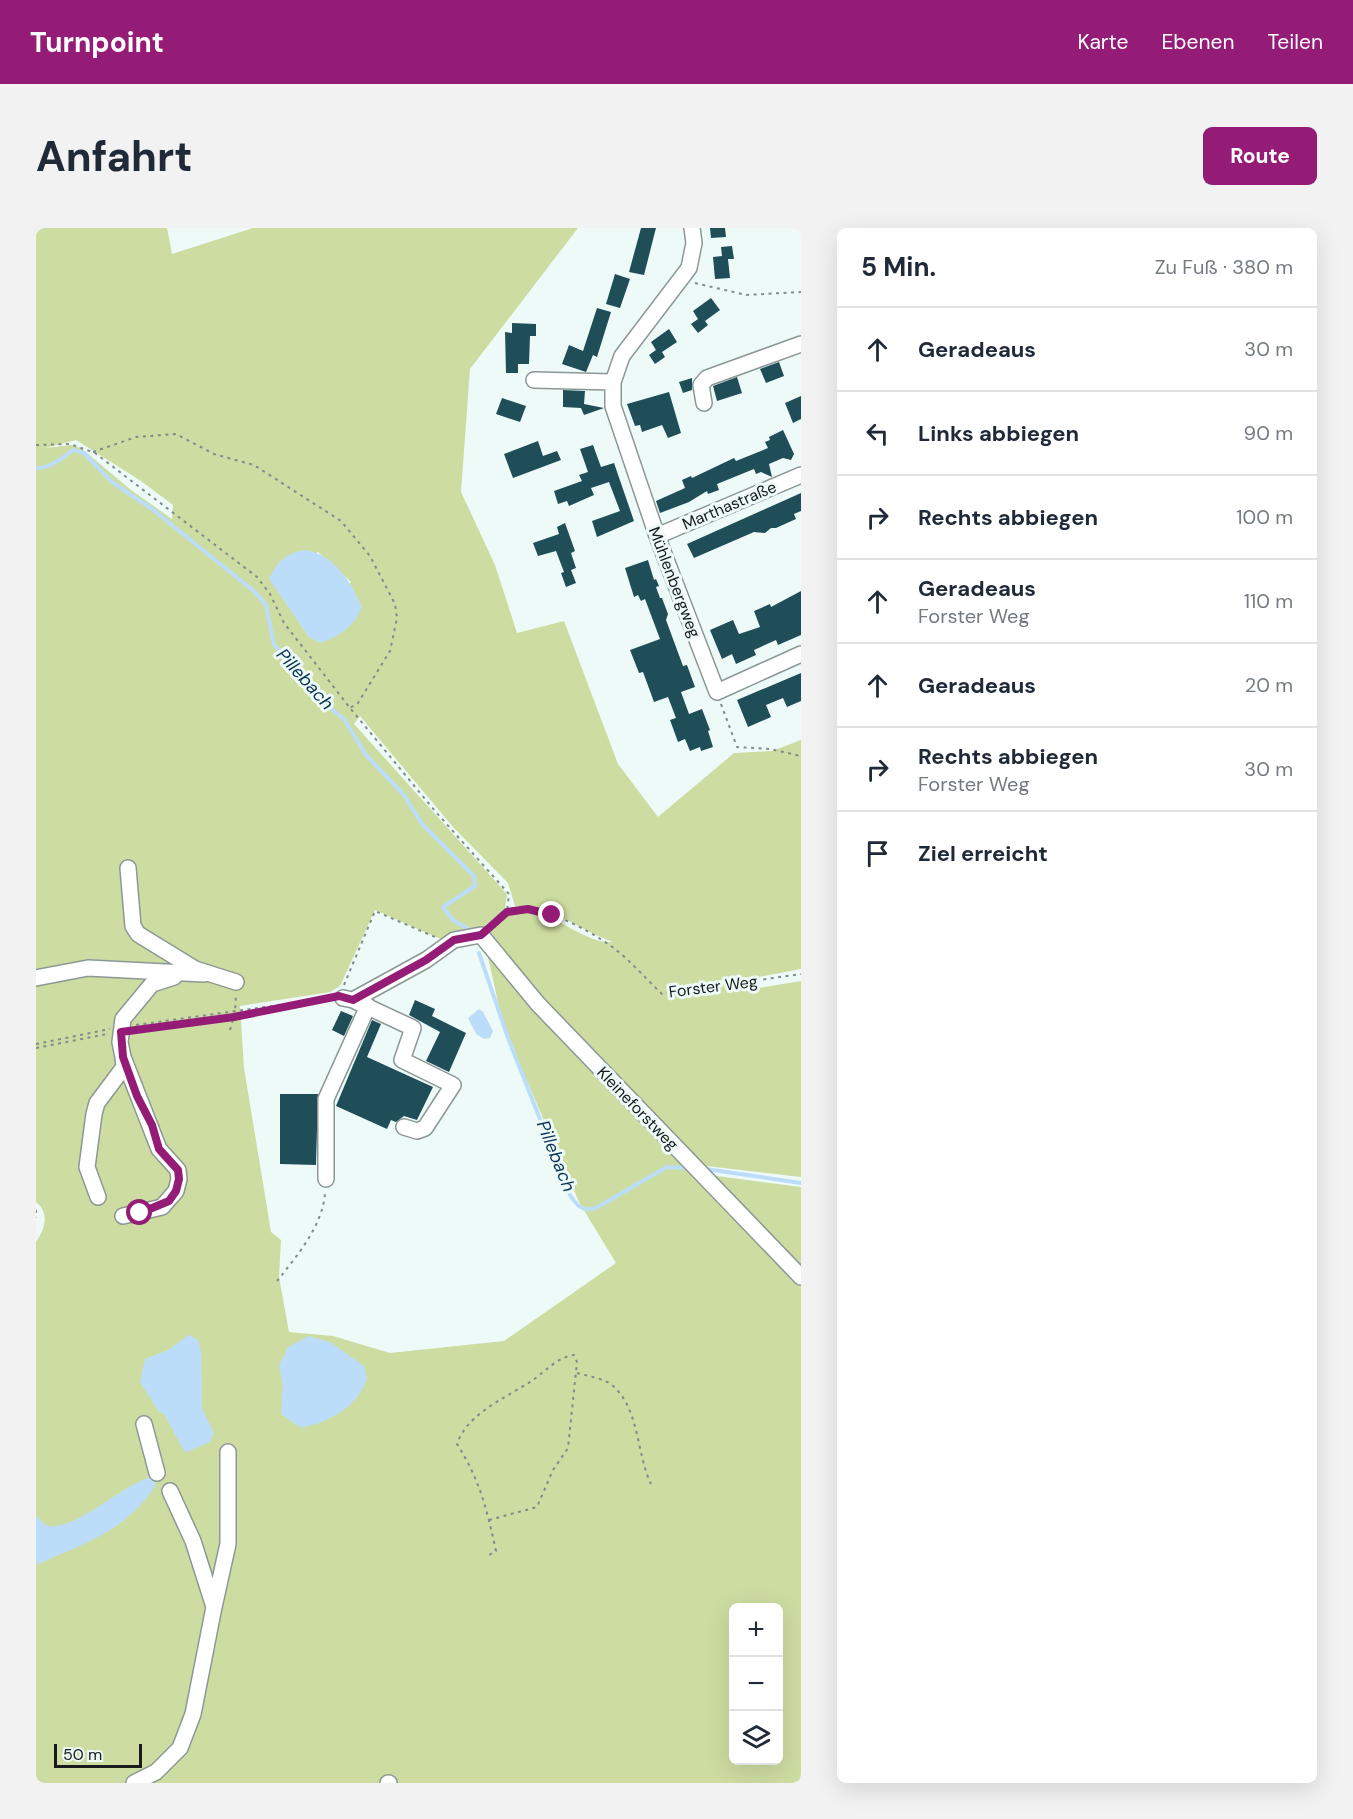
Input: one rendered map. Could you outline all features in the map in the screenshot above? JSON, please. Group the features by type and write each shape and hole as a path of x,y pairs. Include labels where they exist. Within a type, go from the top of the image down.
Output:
{"street":[{"name":"Mühlenbergweg","path":"692,228 692,257 683,279 630,342 622,356 614,382 613,406 657,536 717,692 801,654"},
{"path":"704,403 701,384 707,378 801,344"},
{"path":"534,380 614,382"},
{"name":"Marthastraße","path":"657,536 801,475"},
{"path":"129,868 133,926 138,934 195,969 236,982"},
{"path":"345,998 426,960 454,940 481,935"},
{"name":"Kleineforstweg","path":"481,935 538,1004 801,1277"},
{"path":"36,978 88,968 210,974"},
{"path":"98,1197 87,1167 91,1126 97,1103 124,1067 121,1029 123,1019 142,993 152,984 181,974"},
{"path":"345,998 368,1006 413,1028 402,1060 453,1085 425,1128 417,1131 404,1126"},
{"path":"326,1179 324,1168 326,1099 334,1076 368,1006"},
{"path":"123,1057 159,1149 178,1170 179,1179 176,1191 162,1206 123,1216"},
{"path":"144,1424 157,1473"},
{"path":"134,1783 156,1772 180,1748 194,1714 228,1544 228,1452"},
{"path":"170,1491 193,1541 214,1607"}],"path":[{"path":"683,279 746,295 801,292"},
{"path":"93,452 136,437 176,434 214,454 254,465 341,521 370,556 395,604 396,618 390,651 358,703 350,708"},
{"path":"36,445 70,444 93,452 257,577 270,594 284,623 350,708 435,811 509,894 507,912 481,935"},
{"path":"719,700 737,747 770,749 801,756"},
{"name":"Forster Weg","path":"507,912 516,909 539,911 611,946 662,994 801,974"},
{"path":"36,1046 121,1029 345,998 375,911 447,944"},
{"path":"230,1030 235,1015 236,982"},
{"path":"277,1281 311,1233 324,1209 326,1179"},
{"path":"36,1210 36,1218"},
{"path":"489,1520 537,1507 543,1498 553,1470 568,1448 577,1373 577,1362 574,1355 568,1355 531,1381 496,1400 461,1432 457,1444 480,1485 489,1520 496,1551 489,1555"},
{"path":"577,1373 605,1381 612,1385 622,1397 630,1411 651,1484"}],"green space":[{"path":"36,228 167,228 172,254 253,228 578,228 470,369 461,492 495,565 517,633 564,621 618,764 658,817 734,753 772,751 801,740 801,969 743,980 746,990 801,981 801,1177 698,1165 541,1001 488,932 503,917 521,909 533,911 546,915 587,936 600,941 613,942 554,914 529,907 515,906 508,883 453,827 360,716 354,724 507,894 505,909 477,932 445,941 375,910 340,986 330,992 240,1006 244,1068 271,1232 281,1240 279,1277 289,1332 333,1336 390,1353 504,1341 616,1263 579,1202 503,1025 486,948 801,1280 801,1783 36,1783 36,1242 45,1221 40,1206 36,1202","holes":["76,440 141,481 173,505 172,519 131,490 81,448 71,445 45,448","318,552 351,582 309,637 270,579"]},
{"path":"709,1175 801,1187 801,1270"}],"water":[{"path":"305,550 325,557 333,563 353,588 362,607 346,630 321,643 309,637 269,579 283,559 292,553"},
{"path":"479,1009 493,1031 490,1038 484,1039 476,1034 468,1018"},
{"path":"189,1335 198,1340 201,1351 202,1408 214,1433 210,1442 187,1452 184,1451 164,1414 159,1412 140,1382 145,1359 168,1350"},
{"path":"309,1336 330,1342 364,1366 367,1379 357,1398 341,1412 322,1422 301,1428 281,1414 283,1385 279,1366 288,1347"},
{"path":"152,1477 156,1485 144,1501 117,1525 87,1542 36,1565 36,1516 47,1525 58,1526 71,1522 128,1488"}],"building":[{"path":"641,228 656,228 644,275 629,272"},
{"path":"710,228 725,228 726,237 711,238"},
{"path":"732,246 734,259 728,259 730,278 715,279 713,257 722,256 721,247"},
{"path":"615,274 630,279 620,308 606,304"},
{"path":"711,298 720,310 705,321 708,325 698,333 691,324 698,319 693,311"},
{"path":"597,308 611,312 597,357 593,355 586,372 562,364 569,345 583,351"},
{"path":"512,323 536,324 536,336 530,336 529,364 518,364 518,373 506,373 505,332 512,333"},
{"path":"669,329 677,342 662,352 665,357 655,364 649,355 656,350 651,342"},
{"path":"779,362 784,376 766,383 760,369"},
{"path":"737,377 742,393 717,401 713,386"},
{"path":"692,378 692,390 683,393 679,382"},
{"path":"563,390 585,391 584,404 604,408 584,415 581,408 563,407"},
{"path":"669,392 681,433 668,438 662,425 642,432 640,425 635,426 627,404"},
{"path":"801,396 801,419 793,423 785,403"},
{"path":"502,398 526,406 520,422 496,414"},
{"path":"783,430 794,454 791,460 783,458 769,464 772,477 761,472 756,474 754,469 717,484 719,490 708,494 707,491 689,502 660,513 656,501 685,488 682,480 691,476 692,478 734,458 736,461 768,448 765,442 770,440 769,437"},
{"path":"538,441 543,456 557,451 561,460 513,478 504,454"},
{"path":"593,445 601,467 614,463 634,521 597,537 592,521 620,511 609,482 591,488 594,495 569,506 567,501 558,504 554,491 582,481 579,475 588,472 580,449"},
{"path":"801,493 801,511 794,514 796,519 771,528 765,533 754,532 694,558 687,544"},
{"path":"565,523 575,551 571,553 576,568 571,570 576,583 566,587 561,573 564,572 556,551 538,556 533,543 559,534 557,527"},
{"path":"648,560 654,580 656,579 659,586 656,587 668,614 666,620 683,666 687,665 695,687 681,692 689,714 702,709 710,730 708,731 713,747 701,751 700,747 690,751 685,739 678,742 670,720 676,718 668,697 654,702 643,672 639,673 630,650 660,639 645,599 641,601 638,595 634,597 625,568"},
{"path":"801,591 801,635 778,645 776,640 754,650 756,655 736,664 732,654 722,659 710,630 733,620 739,634 760,627 754,611 770,604 771,607"},
{"path":"801,673 801,701 787,707 783,698 766,705 771,717 748,727 737,700"},
{"path":"415,1000 435,1009 432,1016 466,1033 449,1072 426,1061 440,1032 409,1015"},
{"path":"341,1011 353,1016 344,1036 332,1030"},
{"path":"372,1020 381,1024 367,1057 433,1087 417,1120 404,1116 396,1122 391,1120 387,1129 336,1106"},
{"path":"280,1094 318,1094 316,1165 280,1164"}],"waterway":[{"name":"Pillebach","path":"36,468 51,465 73,450 84,453 112,482 152,509 255,592 266,605 274,645 307,677 318,698 344,719 366,755 404,795 422,824 474,876 475,886 443,907 453,920 467,928"},
{"name":"Pillebach","path":"479,953 508,1038 570,1195 578,1205 584,1209 596,1208 667,1167 689,1168"},
{"name":"Pillebach","path":"706,1169 801,1183"}],"route":[{"path":"140,1213 162,1206 169,1201 176,1191 179,1179 178,1170 159,1149 152,1125 137,1096 134,1081 123,1057 121,1032 234,1017 339,996 353,1000 426,960 454,940 481,935 507,912 528,909 552,915"}]}
